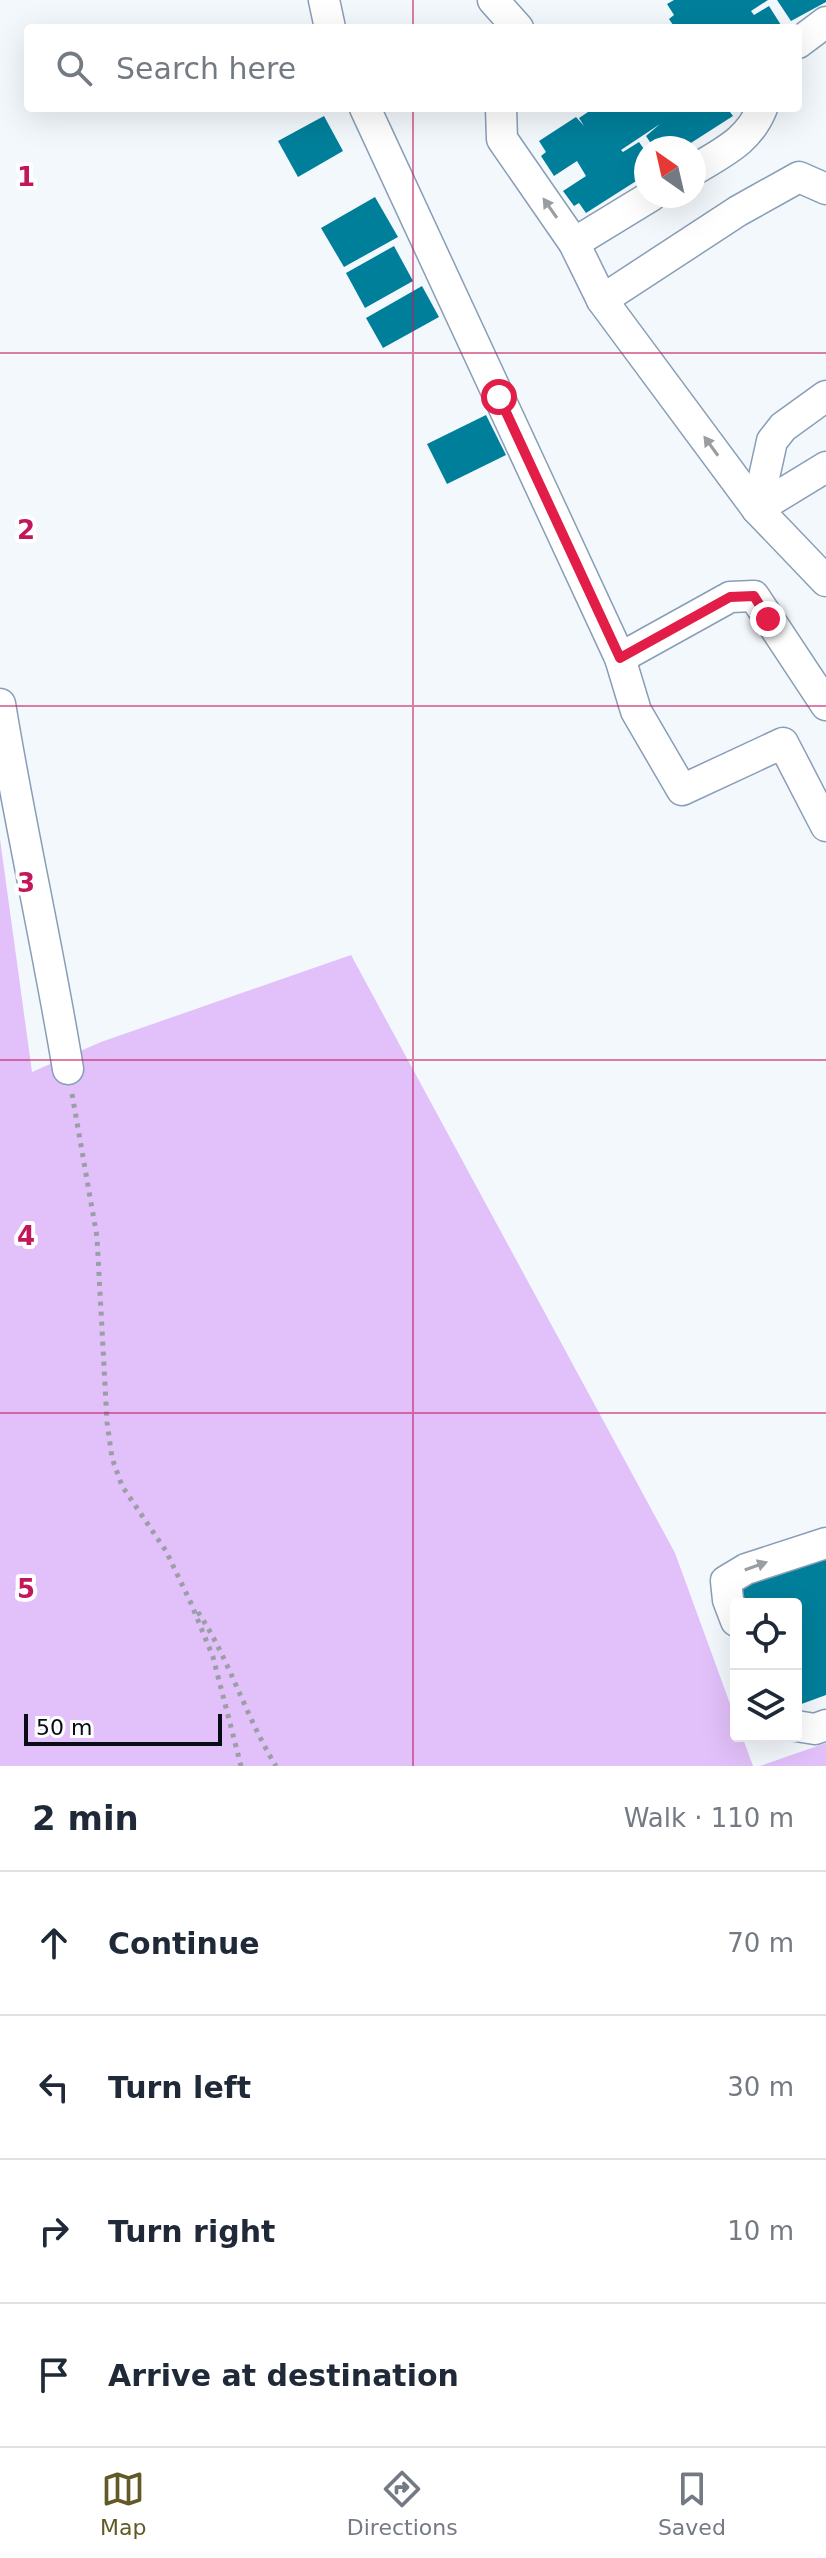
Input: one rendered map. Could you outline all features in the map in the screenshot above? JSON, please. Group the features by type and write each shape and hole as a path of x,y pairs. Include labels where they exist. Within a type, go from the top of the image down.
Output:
{"street":[{"path":"493,0 514,24"},
{"path":"802,40 826,22"},
{"path":"367,112 620,658 636,711 682,790 783,743 826,826"},
{"path":"501,112 502,139 574,243 602,300 757,509 826,581"},
{"path":"706,163 744,139 754,128 760,112"},
{"path":"602,300 738,211 799,177 826,189"},
{"path":"574,243 634,206"},
{"path":"757,509 772,441 783,427 826,396"},
{"path":"757,509 826,467"},
{"path":"620,658 730,597 754,596 826,705"},
{"path":"0,704 17,809 47,941 68,1069"},
{"path":"730,1605 726,1581 746,1569 826,1543"},
{"path":"802,1727 815,1729 826,1725"}],"path":[{"path":"68,1069 97,1237 107,1422 112,1458 122,1486 166,1551 190,1601 213,1657 241,1766"},
{"path":"190,1601 219,1643 242,1705 276,1766"}],"shaded area":[{"path":"0,839 32,1072 101,1042 351,955 675,1553 730,1704 730,1742 744,1742 753,1766 0,1766"},
{"path":"826,1743 826,1766 760,1766"}],"building":[{"path":"674,0 768,0 751,11 754,15 769,6 780,24 672,24 669,19 674,15 667,4"},
{"path":"777,0 826,0 826,2 791,21"},
{"path":"588,112 730,112 733,116 702,136 646,136 660,124 642,136 634,136 634,141 621,150 623,152 634,145 634,182 586,213 579,203 574,206 563,191 586,176 577,161 554,176 541,156 546,152 539,141 576,117 584,126 579,118"},
{"path":"324,116 343,151 298,177 278,141"},
{"path":"375,197 398,237 344,267 321,228"},
{"path":"394,246 413,281 365,308 346,273"},
{"path":"422,286 439,317 383,348 366,318"},
{"path":"486,415 506,455 447,484 427,444"},
{"path":"826,1549 826,1695 802,1704 802,1598 736,1598 731,1582"}],"route":[{"path":"499,397 620,658 730,597 754,596 768,619"}]}
